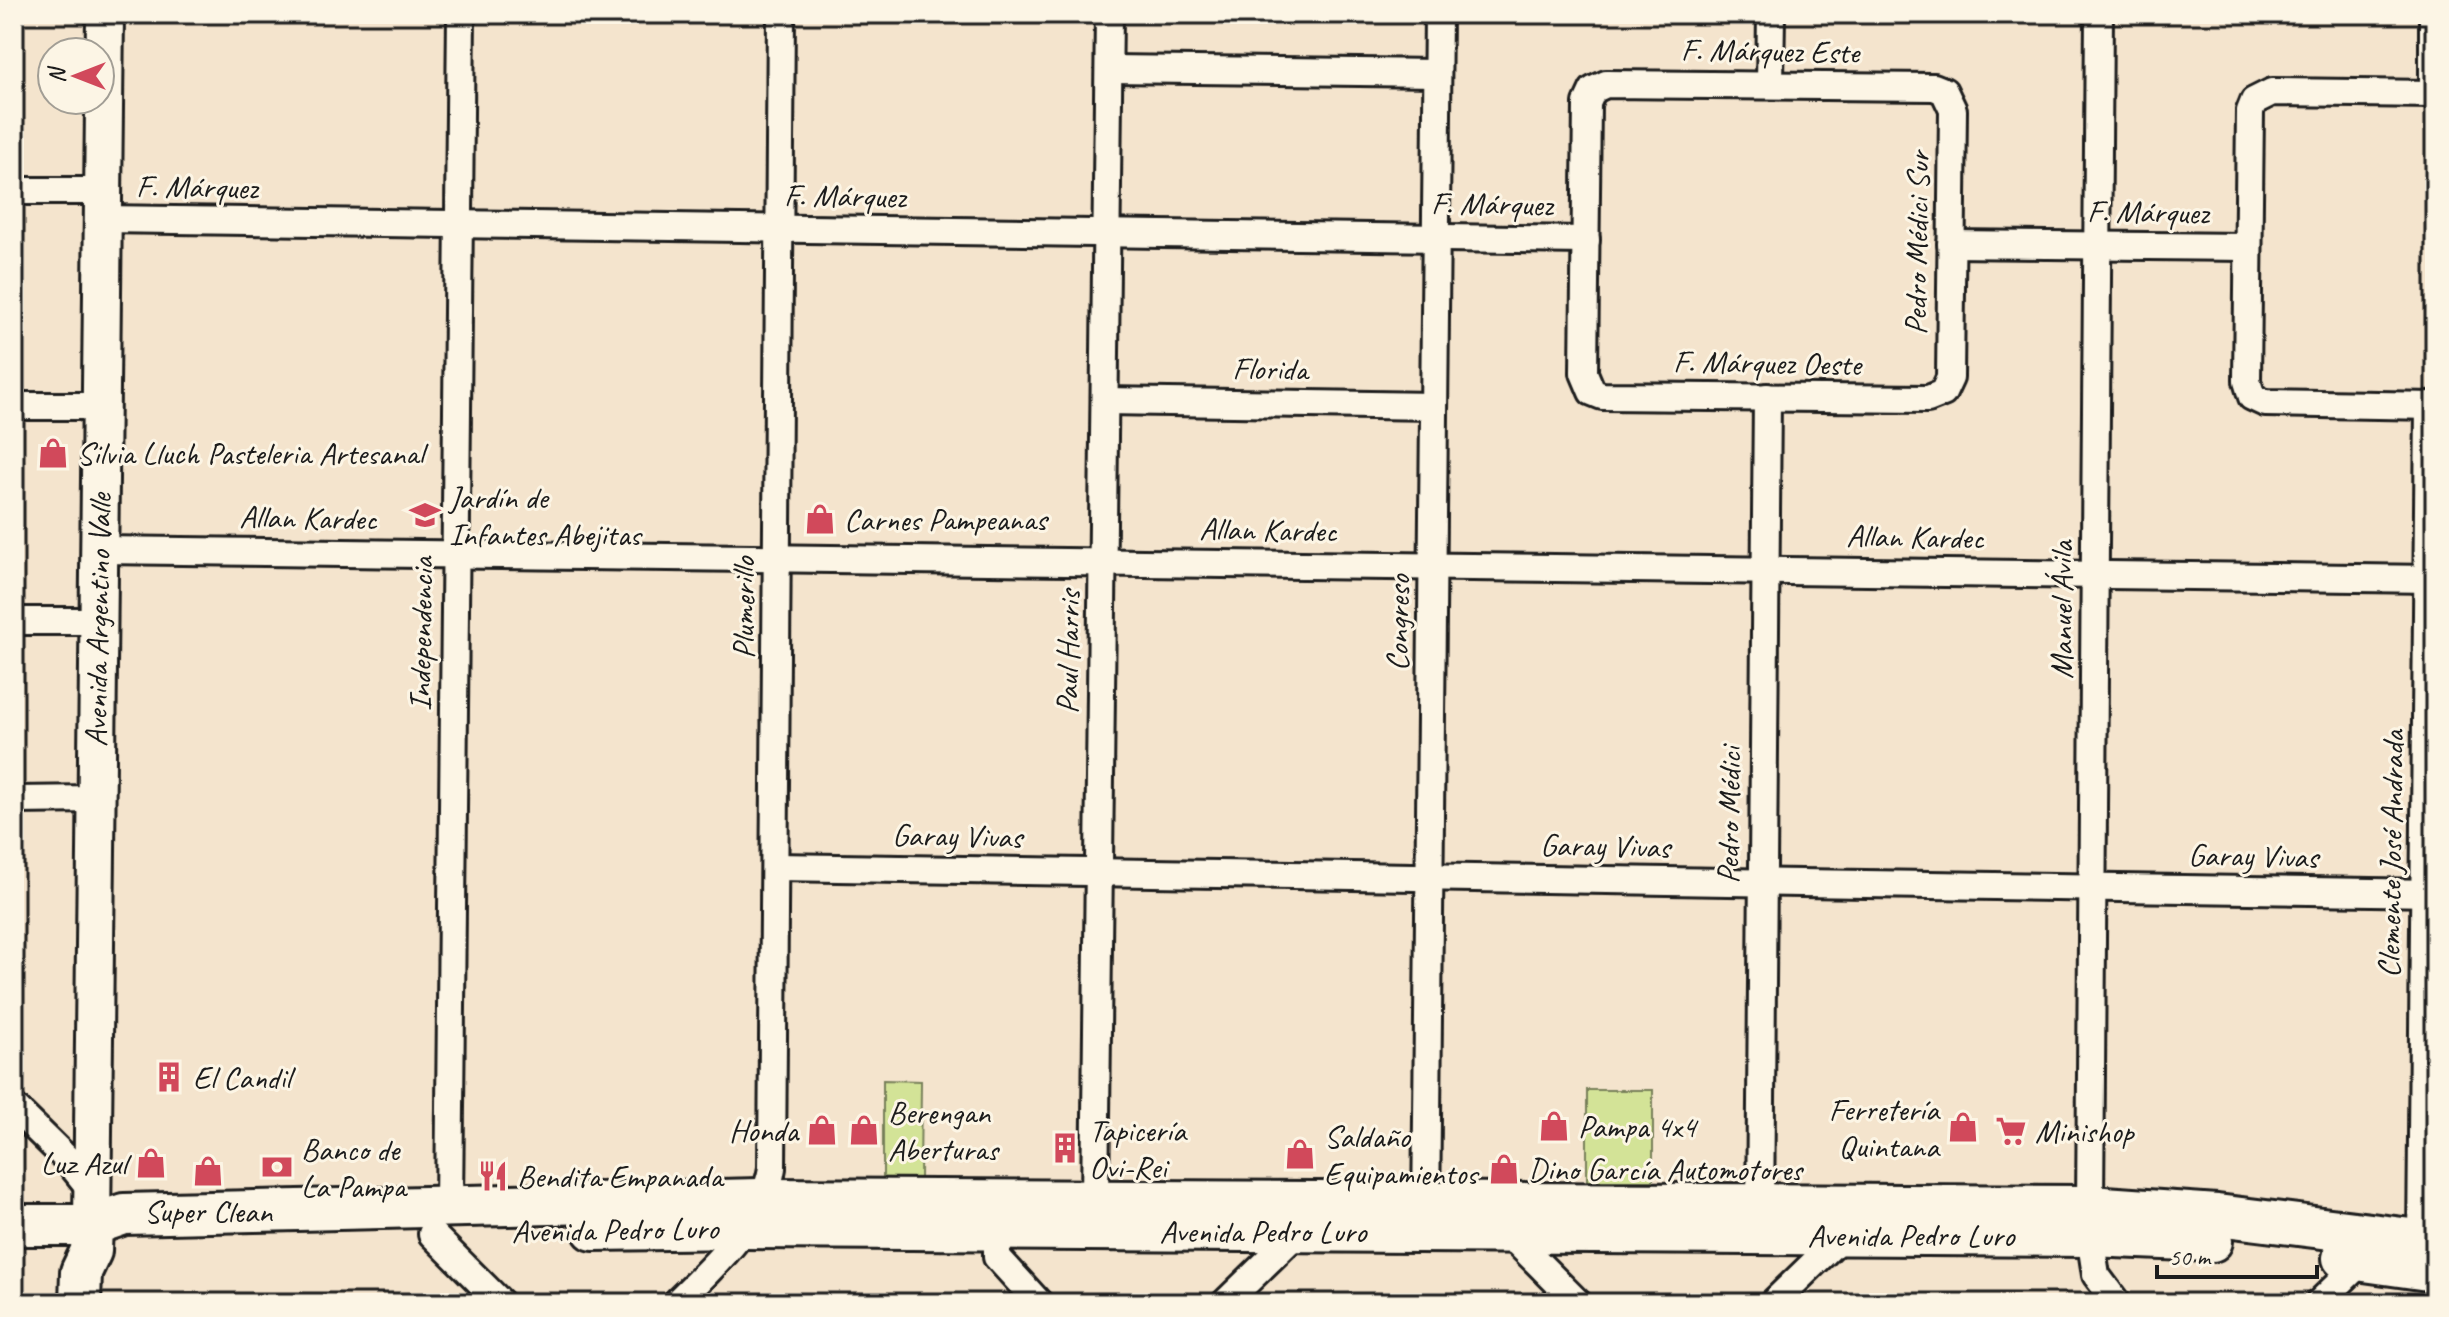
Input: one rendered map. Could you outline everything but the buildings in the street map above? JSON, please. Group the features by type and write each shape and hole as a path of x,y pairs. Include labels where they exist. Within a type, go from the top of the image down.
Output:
{"main road":[{"name":"Avenida Argentino Valle","path":"92,1223 105,14"},
{"name":"Avenida Pedro Luro","path":"14,1225 92,1223 114,1238 127,1240 440,1220 752,1214 1095,1201 1426,1217 1760,1219 1823,1243 2090,1221 2217,1215 2430,1251"},
{"name":"Avenida Pedro Luro","path":"752,1214 1009,1230 1299,1231 1426,1217 1508,1233 1760,1219 1874,1205 2090,1221 2216,1242 2362,1261 2430,1251"},
{"path":"80,1303 81,1268 92,1223"},
{"path":"92,1223 101,1268 101,1303"}],"street":[{"name":"Independencia","path":"440,1220 455,554 461,14"},
{"name":"Plumerillo","path":"676,1303 719,1261 752,1214 772,1168 781,14"},
{"name":"Paul Harris","path":"1095,1201 1109,14"},
{"name":"Congreso","path":"1426,1217 1438,14"},
{"path":"1770,85 1771,14"},
{"name":"Manuel Ávila","path":"2099,14 2090,1221 2096,1275 2117,1303"},
{"path":"2248,247 2250,111 2256,98 2272,92 2434,94 2433,14"},
{"path":"1109,69 1437,73"},
{"name":"F. Márquez Este","path":"1586,240 1587,103 1593,90 1606,84 1934,87 1947,93"},
{"name":"Pedro Médici Sur","path":"1943,393 1950,378 1953,106 1947,93"},
{"name":"F. Márquez","path":"14,191 103,205 459,224 1586,240"},
{"name":"F. Márquez Oeste","path":"1586,240 1584,373 1590,389 1602,396 1928,399 1943,393"},
{"name":"F. Márquez","path":"1951,244 2248,247"},
{"name":"Clemente José Andrada","path":"2248,247 2247,385 2252,397 2268,404 2432,406 2430,1251"},
{"name":"Pedro Médici","path":"1760,1219 1767,397"},
{"name":"Florida","path":"1105,401 1434,406"},
{"path":"14,406 101,406"},
{"name":"Allan Kardec","path":"99,550 2432,579"},
{"path":"14,621 99,621"},
{"path":"14,800 96,799"},
{"name":"Garay Vivas","path":"775,867 2430,892"},
{"path":"14,1107 65,1157 92,1223"},
{"path":"1039,1303 997,1257 997,1240 1009,1230 1095,1201"},
{"path":"1773,1303 1823,1243 1874,1205"},
{"path":"440,1220 501,1303"},
{"path":"1225,1303 1299,1231"},
{"path":"1508,1233 1578,1303"},
{"path":"2319,1303 2362,1261"}],"green space":[{"path":"883,1080 921,1081 920,1180 883,1179"},
{"path":"1587,1090 1653,1090 1653,1181 1587,1181"}],"place":[{"name":"Silvia Lluch Pasteleria Artesanal","path":"53,453"},
{"name":"Jardín de Infantes Abejitas","path":"425,515"},
{"name":"Carnes Pampeanas","path":"820,519"},
{"name":"El Candil","path":"169,1077"},
{"name":"Pampa 4x4","path":"1554,1126"},
{"name":"Ferretería Quintana","path":"1963,1127"},
{"name":"Honda","path":"822,1130"},
{"name":"Berengan Aberturas","path":"864,1130"},
{"name":"Minishop","path":"2011,1131"},
{"name":"Tapicería Ovi-Rei","path":"1065,1148"},
{"name":"Saldaño Equipamientos","path":"1300,1154"},
{"name":"Luz Azul","path":"151,1163"},
{"name":"Banco de La Pampa","path":"277,1167"},
{"name":"Dino García Automotores","path":"1504,1169"},
{"name":"Super Clean","path":"208,1171"},
{"name":"Bendita Empanada","path":"493,1176"}]}
